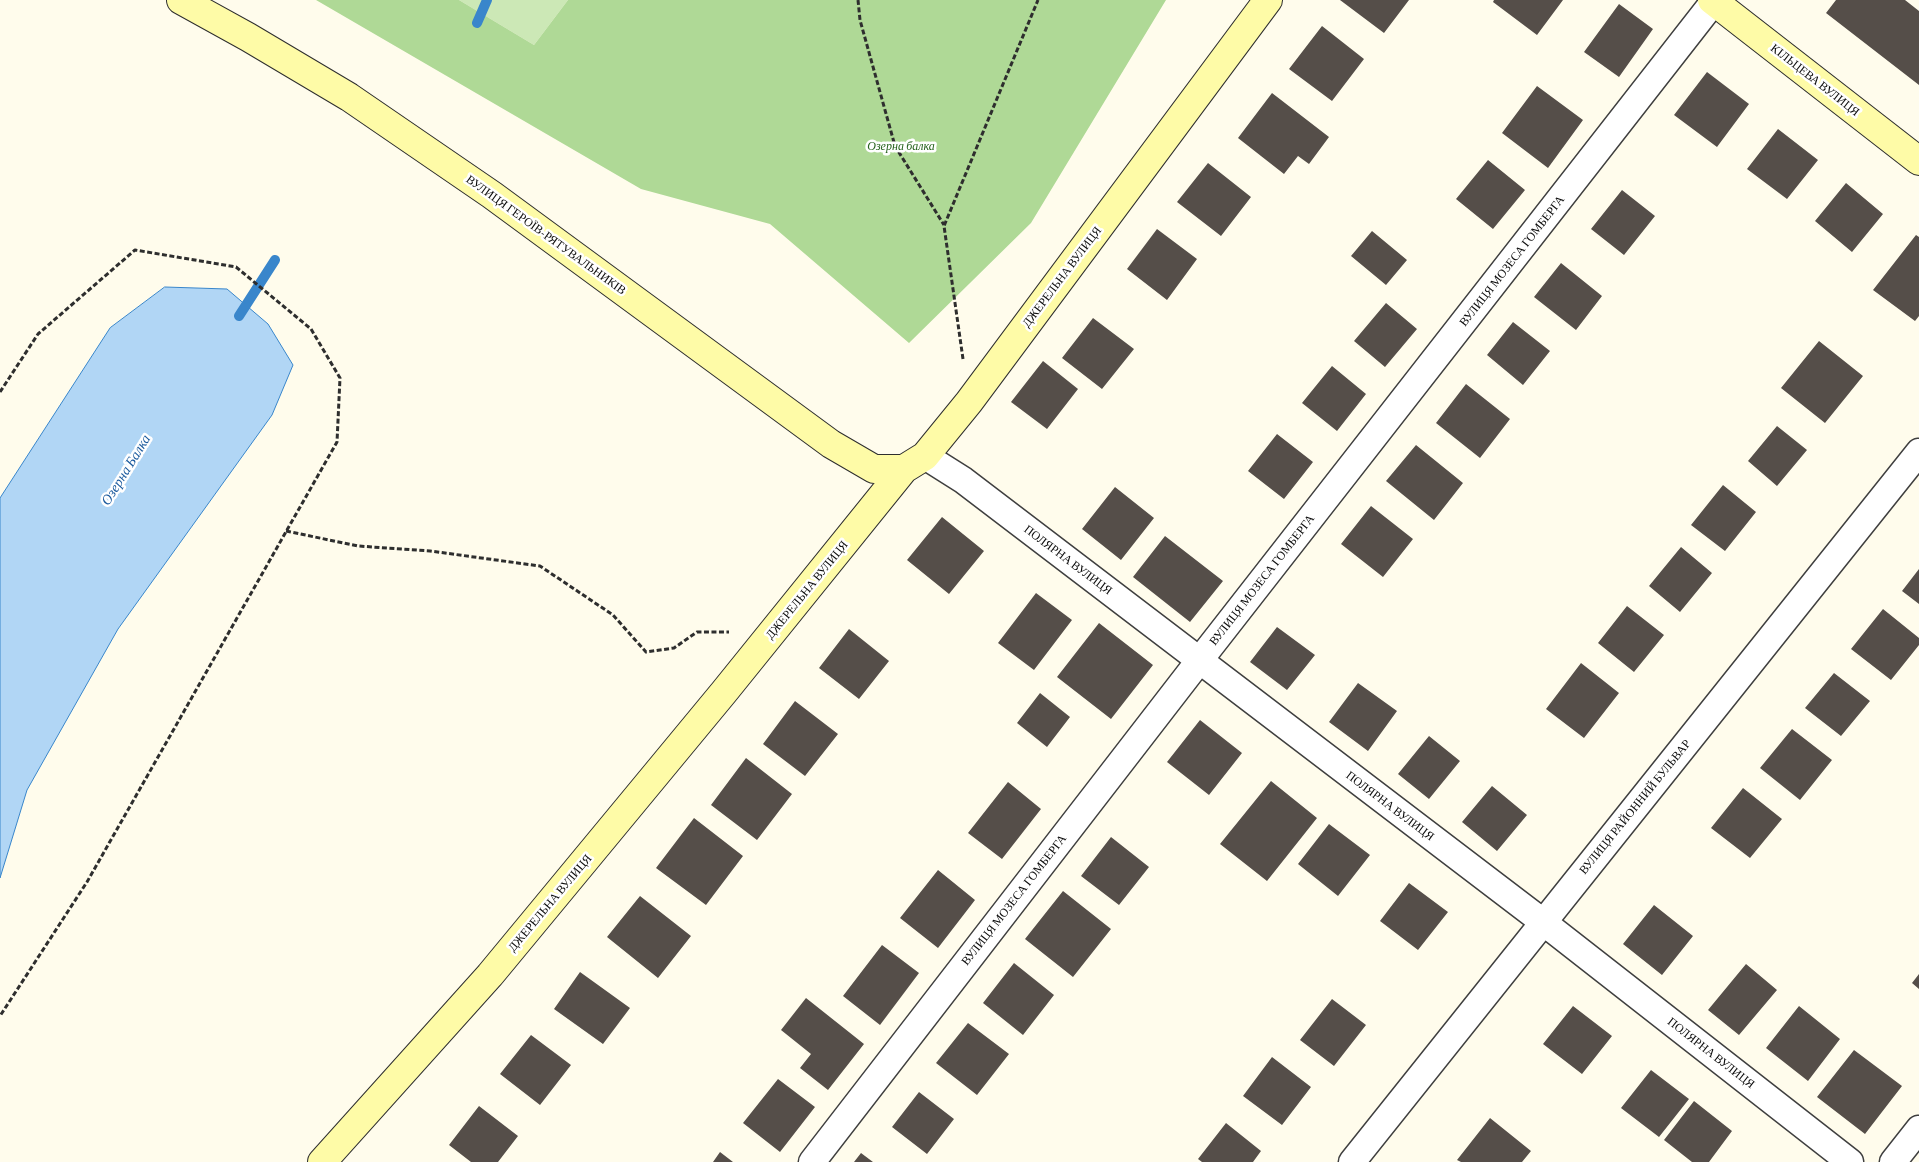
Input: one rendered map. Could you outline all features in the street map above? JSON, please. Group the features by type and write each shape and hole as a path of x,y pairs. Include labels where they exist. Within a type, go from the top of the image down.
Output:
{"main road":[{"name":"ВУЛИЦЯ ГЕРОЇВ-РЯТУВАЛЬНИКІВ","path":"181,0 349,97 484,189 831,444 874,470 915,462"},
{"name":"ДЖЕРЕЛЬНА ВУЛИЦЯ","path":"322,1162 490,975 915,462 969,402 1268,0"},
{"name":"КІЛЬЦЕВА ВУЛИЦЯ","path":"1714,1 1919,161"}],"street":[{"name":"ВУЛИЦЯ МОЗЕСА ГОМБЕРГА","path":"812,1162 1199,661 1714,1"},
{"name":"ВУЛИЦЯ РАЙОННИЙ БУЛЬВАР","path":"1352,1162 1919,452"},
{"name":"ПОЛЯРНА ВУЛИЦЯ","path":"915,462 963,480 1543,922 1850,1162"},
{"path":"1893,1162 1919,1129"}],"path":[{"path":"858,0 860,20 895,146 944,226 969,402"},
{"path":"944,226 1038,0"},
{"path":"0,392 38,334 135,250 236,267 311,329 340,378 337,442 88,882 0,1016"},
{"path":"286,531 358,546 430,551 540,566 613,615 646,652 674,648 698,632 729,632"}],"green space":[{"name":"Озерна балка","path":"316,0 459,0 534,45 568,0 1166,0 1031,223 909,343 770,224 641,189"},
{"path":"459,0 568,0 534,45"}],"water":[{"path":"165,287 227,289 268,324 293,365 272,415 118,629 27,790 0,878 0,498 110,328"}],"building":[{"path":"1340,0 1409,0 1384,33"},
{"path":"1494,0 1563,0 1537,35 1493,2"},
{"path":"1836,0 1905,0 1919,11 1919,85 1826,13"},
{"path":"1619,4 1653,29 1619,77 1584,52"},
{"path":"1322,26 1364,59 1332,101 1289,69"},
{"path":"1707,72 1749,104 1717,147 1674,115"},
{"path":"1537,86 1583,120 1548,168 1502,133"},
{"path":"1272,93 1329,137 1309,164 1298,156 1284,174 1238,138"},
{"path":"1778,129 1818,160 1787,199 1747,169"},
{"path":"1488,160 1525,190 1493,229 1456,199"},
{"path":"1208,163 1251,197 1221,236 1177,202"},
{"path":"1846,183 1883,214 1852,252 1815,221"},
{"path":"1622,190 1655,216 1624,255 1591,229"},
{"path":"1157,229 1197,259 1167,300 1127,269"},
{"path":"1372,231 1407,260 1386,285 1351,256"},
{"path":"1916,235 1919,237 1919,316 1915,321 1873,290"},
{"path":"1561,263 1602,296 1576,330 1534,297"},
{"path":"1386,303 1417,329 1385,367 1354,341"},
{"path":"1093,318 1134,349 1102,389 1062,358"},
{"path":"1513,322 1550,351 1523,385 1487,355"},
{"path":"1819,341 1863,376 1825,423 1781,388"},
{"path":"1043,361 1078,389 1047,429 1011,402"},
{"path":"1332,366 1366,394 1337,431 1302,403"},
{"path":"1466,384 1510,419 1480,458 1436,423"},
{"path":"1777,426 1807,450 1777,486 1748,461"},
{"path":"1277,434 1313,462 1284,499 1248,471"},
{"path":"1416,445 1463,483 1434,520 1386,481"},
{"path":"1723,485 1756,512 1725,551 1691,525"},
{"path":"1115,487 1154,518 1121,560 1082,529"},
{"path":"1371,506 1413,539 1383,577 1341,544"},
{"path":"942,517 984,551 949,594 907,560"},
{"path":"1165,536 1223,581 1190,622 1133,577"},
{"path":"1681,547 1712,573 1680,612 1649,586"},
{"path":"1919,569 1919,604 1902,591"},
{"path":"1036,593 1072,620 1034,670 998,643"},
{"path":"1627,606 1664,635 1634,672 1598,643"},
{"path":"1883,609 1919,638 1919,645 1891,680 1851,649"},
{"path":"1099,623 1153,665 1111,719 1057,677"},
{"path":"1277,627 1315,655 1287,690 1250,662"},
{"path":"849,629 889,661 859,699 819,668"},
{"path":"1581,663 1619,693 1584,738 1546,709"},
{"path":"1834,673 1870,701 1841,736 1805,708"},
{"path":"1358,683 1397,711 1368,751 1329,722"},
{"path":"1040,693 1070,717 1047,747 1017,723"},
{"path":"795,701 838,734 805,776 763,744"},
{"path":"1200,720 1242,753 1209,795 1167,762"},
{"path":"1792,729 1832,760 1800,800 1760,768"},
{"path":"1429,736 1460,761 1429,799 1398,774"},
{"path":"746,758 792,794 757,840 711,805"},
{"path":"1271,781 1317,818 1267,881 1220,844"},
{"path":"1008,782 1041,809 1002,859 968,833"},
{"path":"1492,786 1527,815 1497,851 1462,822"},
{"path":"1743,788 1782,819 1750,858 1711,828"},
{"path":"694,818 743,856 706,905 656,868"},
{"path":"1329,824 1370,855 1338,896 1298,864"},
{"path":"1111,837 1149,867 1119,905 1081,876"},
{"path":"938,870 975,900 938,948 900,918"},
{"path":"1409,883 1448,912 1418,950 1380,921"},
{"path":"1063,891 1111,929 1073,977 1025,939"},
{"path":"640,896 691,936 658,978 607,937"},
{"path":"1654,905 1693,936 1662,975 1623,944"},
{"path":"882,945 919,973 880,1025 843,996"},
{"path":"1014,963 1054,995 1023,1035 983,1003"},
{"path":"1746,964 1777,990 1739,1035 1708,1010"},
{"path":"580,972 630,1008 603,1044 554,1009"},
{"path":"1919,974 1919,989 1912,983"},
{"path":"806,998 864,1044 828,1090 800,1068 811,1054 781,1030"},
{"path":"1332,999 1366,1025 1334,1066 1300,1040"},
{"path":"1573,1006 1612,1036 1582,1074 1543,1044"},
{"path":"1799,1006 1840,1039 1808,1081 1766,1048"},
{"path":"968,1023 1009,1054 977,1095 936,1063"},
{"path":"531,1035 571,1065 540,1105 500,1074"},
{"path":"1854,1050 1902,1086 1865,1134 1817,1097"},
{"path":"1272,1057 1311,1087 1282,1125 1243,1096"},
{"path":"1651,1070 1689,1099 1659,1137 1621,1108"},
{"path":"778,1079 815,1107 780,1152 743,1123"},
{"path":"919,1092 954,1119 927,1154 892,1127"},
{"path":"1694,1101 1732,1131 1709,1162 1692,1162 1664,1140"},
{"path":"479,1106 518,1136 498,1162 471,1162 449,1145"},
{"path":"1490,1118 1531,1151 1522,1162 1461,1162 1457,1160"},
{"path":"1226,1123 1261,1151 1253,1162 1202,1162 1198,1159"},
{"path":"720,1152 733,1162 713,1162"},
{"path":"861,1153 873,1162 854,1162"}],"waterway":[{"name":"Озерна Балка","path":"477,23 487,0"},
{"name":"Озерна Балка","path":"239,316 275,260"}]}
